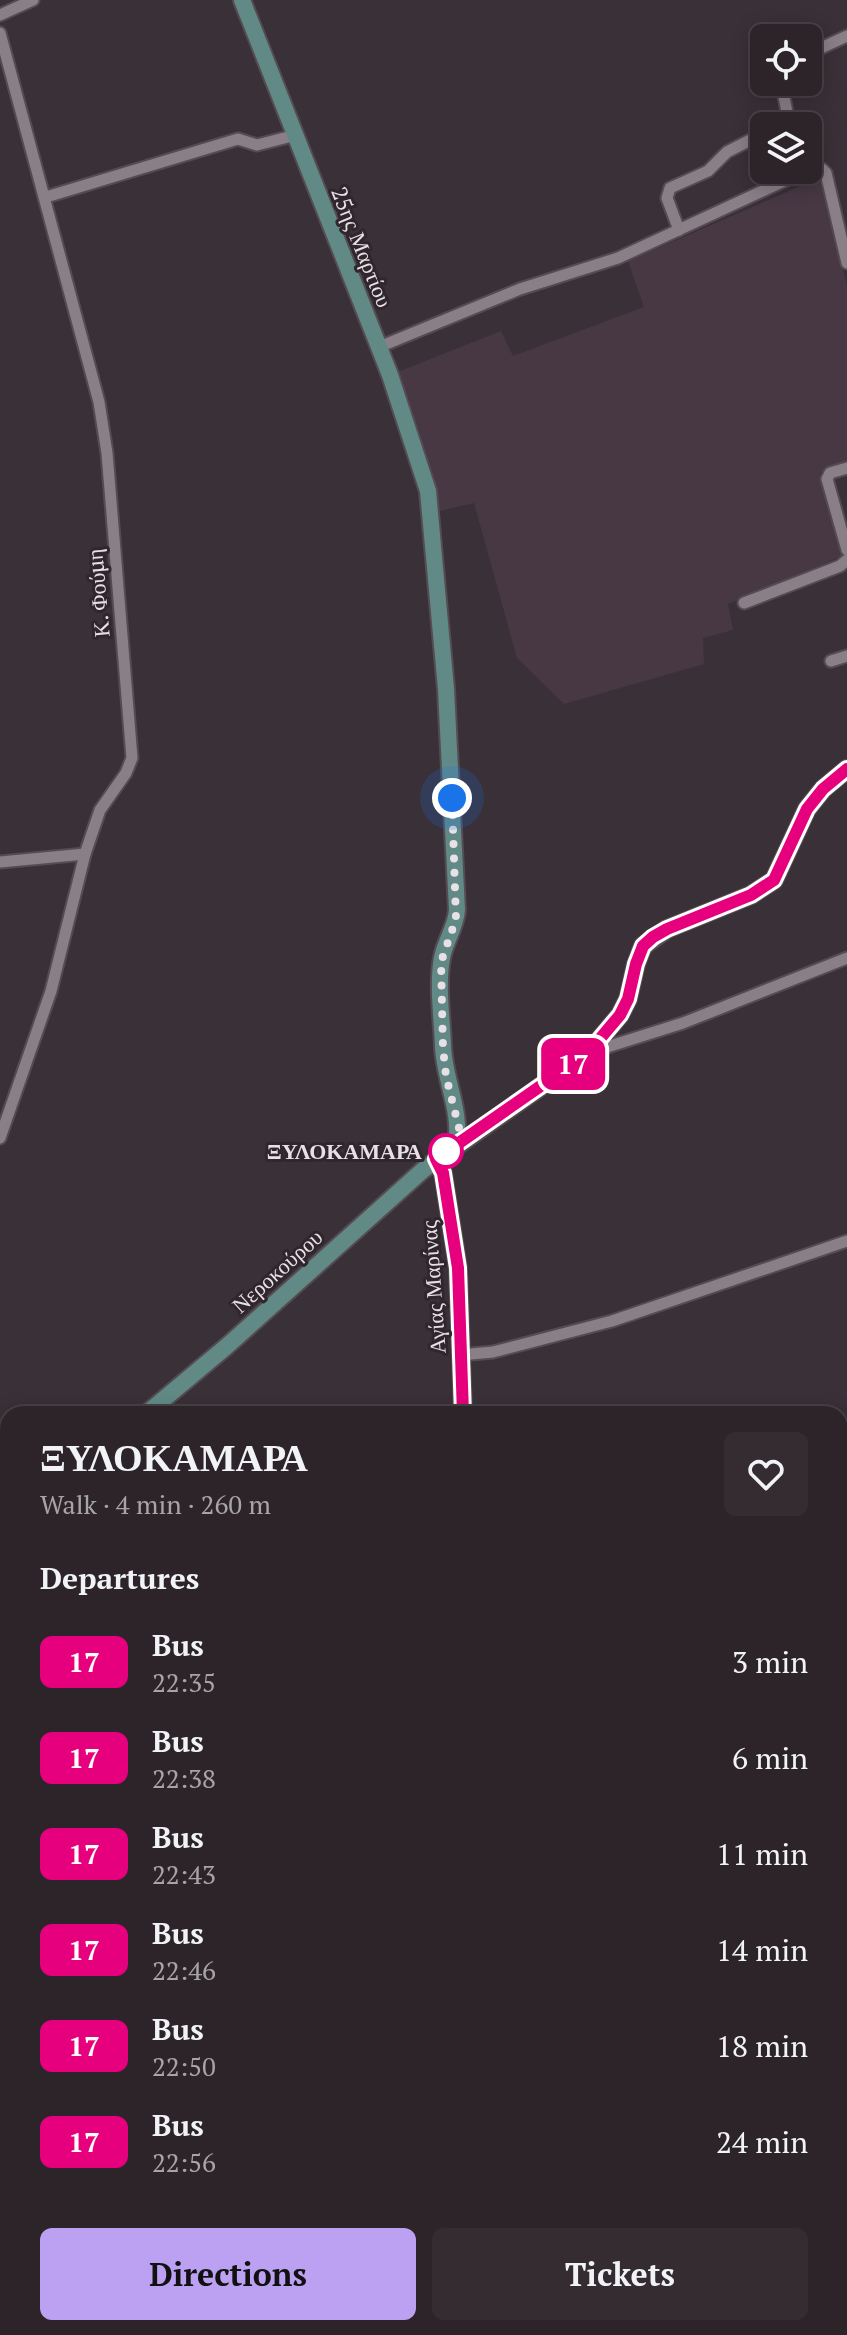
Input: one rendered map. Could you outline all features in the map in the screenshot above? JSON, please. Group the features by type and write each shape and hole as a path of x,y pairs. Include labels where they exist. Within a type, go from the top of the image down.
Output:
{"main road":[{"name":"25ης Μαρτίου","path":"242,0 379,347 411,434 432,513 450,757 456,895 456,919 441,962 443,1048 446,1076 459,1128 456,1144"},
{"name":"Νεροκούρου","path":"156,1406 436,1159 588,1053 620,1015 628,999 643,946 667,929 751,895 774,880 807,809 823,789 847,769"},
{"name":"Αγίας Μαρίνας","path":"436,1159 443,1173 458,1268 463,1406"}],"street":[{"path":"0,15 33,0"},
{"name":"Κ. Φούμη","path":"0,33 88,354 101,414 131,748 130,765 100,810 85,854 51,991 0,1138"},
{"path":"822,48 847,36"},
{"path":"0,85 13,82"},
{"path":"46,197 238,139 257,145 296,135"},
{"path":"679,230 667,198 670,188 708,171 727,152 750,140"},
{"path":"379,347 520,289 618,258 817,168 826,173 847,263"},
{"path":"847,468 830,473 827,479 847,550"},
{"path":"744,603 840,566 847,560"},
{"path":"831,661 847,656"},
{"path":"0,862 85,854"},
{"path":"588,1053 683,1023 847,958"},
{"path":"460,1355 493,1352 612,1321 847,1241"}],"shaded area":[{"path":"805,184 821,184 847,285 847,463 820,473 842,556 728,604 733,630 703,638 704,664 564,704 517,658 474,503 432,513 390,375 501,331 513,356 644,307 628,261"}],"bus line":[{"name":"17","path":"463,1406 458,1268 443,1173 436,1159 588,1053 620,1015 628,999 643,946 653,937 751,895 774,880 807,809 823,789 847,769"}],"place":[{"name":"ΞΥΛΟΚΑΜΑΡΑ","path":"446,1151"}],"route":[{"path":"446,1151 456,1144 459,1128 446,1076 441,962 457,910 452,798"}]}
